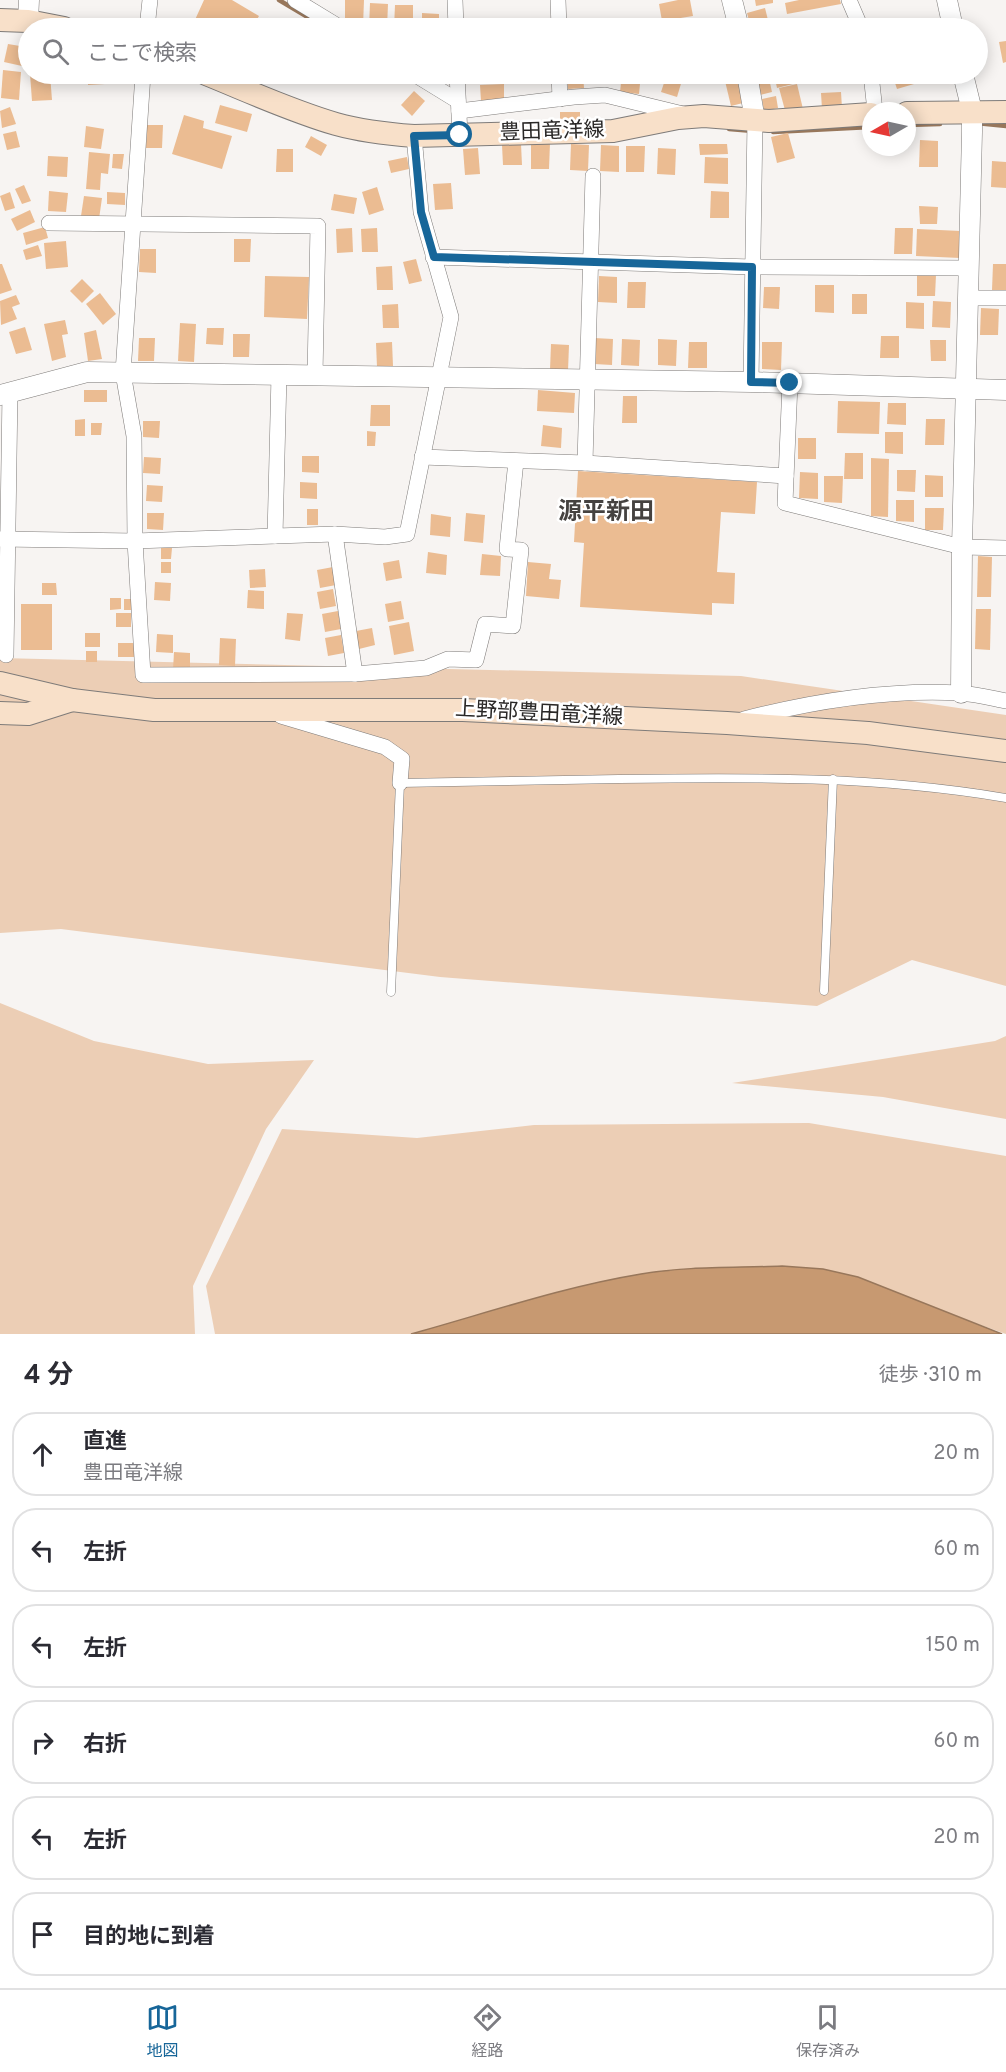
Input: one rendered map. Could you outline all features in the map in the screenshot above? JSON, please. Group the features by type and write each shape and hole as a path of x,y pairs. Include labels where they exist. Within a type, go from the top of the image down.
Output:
{"main road":[{"path":"0,20 28,11 43,18"},
{"name":"豊田竜洋線","path":"231,84 335,123 382,133 414,136 613,131 693,117 769,121 862,115"},
{"path":"916,113 1006,112"},
{"name":"上野部豊田竜洋線","path":"0,683 72,700 154,710 463,710 727,723 868,733 1006,751"},
{"name":"上野部豊田竜洋線","path":"0,713 28,714 72,700"}],"street":[{"path":"148,18 150,0"},
{"path":"295,0 325,18"},
{"path":"455,0 456,18"},
{"path":"558,0 559,18"},
{"path":"732,0 736,18"},
{"path":"849,0 857,18"},
{"path":"947,0 951,18"},
{"path":"142,84 123,373 134,436 135,541 143,675 355,674 426,668 447,659 476,660 485,624 513,626 521,550 507,549 516,461"},
{"path":"428,84 458,106 604,95 693,117"},
{"path":"457,84 460,135"},
{"path":"560,84 560,99"},
{"path":"749,84 755,120 751,382"},
{"path":"872,84 874,102"},
{"path":"961,693 972,111 965,84"},
{"path":"4,539 135,541 335,534 385,537 407,534 451,317 421,212 414,136"},
{"path":"585,463 593,176"},
{"path":"49,223 318,226 315,375"},
{"path":"434,257 752,267 969,268"},
{"path":"969,298 1006,298"},
{"path":"6,655 5,394 87,372 751,382 1006,390"},
{"path":"275,536 279,375"},
{"path":"790,383 785,503 962,547 1006,548"},
{"path":"422,458 585,463 786,476"},
{"path":"335,534 355,674"},
{"path":"727,723 796,706 897,694 961,693 1006,701"},
{"path":"255,710 386,747 402,759 400,783"}],"lane":[{"path":"391,992 400,783 731,777 833,779 978,793 1006,798"},
{"path":"824,991 833,779"}],"shaded area":[{"path":"0,658 741,676 1006,715 1006,986 912,960 817,1006 440,977 61,929 0,933"},
{"path":"0,1003 94,1041 208,1064 314,1060 266,1129 193,1286 195,1334 0,1334"},
{"path":"1006,1036 1006,1119 883,1097 732,1083 995,1041"},
{"path":"809,1123 1006,1156 1006,1334 823,1269 417,1334 215,1334 206,1286 282,1129 417,1138 534,1125"},
{"path":"782,1266 823,1269 858,1277 1002,1334 411,1334 554,1293 612,1279 658,1271 694,1268"}],"building":[{"path":"204,0 232,0 259,16 258,18 196,18"},
{"path":"345,0 364,0 363,18 345,18"},
{"path":"690,0 693,16 661,18 659,4"},
{"path":"755,0 773,0 773,3 756,6"},
{"path":"799,0 840,0 841,4 787,14 785,3"},
{"path":"370,3 388,4 387,18 369,18"},
{"path":"395,5 413,5 413,18 394,18"},
{"path":"765,8 768,18 748,18 747,13"},
{"path":"422,13 439,14 439,18 422,18"},
{"path":"1006,41 1006,62 1003,63 999,42"},
{"path":"8,44 18,46 18,65 4,62"},
{"path":"3,70 18,72 19,100 1,98"},
{"path":"31,84 51,84 52,100 32,101"},
{"path":"504,84 504,100 481,101 480,85"},
{"path":"568,84 584,84 584,88 568,89"},
{"path":"621,84 640,84 639,94 620,92"},
{"path":"664,84 681,84 677,97 661,92"},
{"path":"726,84 739,84 743,103 731,106"},
{"path":"758,84 770,84 772,92 760,95"},
{"path":"776,84 793,84 777,88"},
{"path":"797,84 803,109 786,114 779,88"},
{"path":"895,84 914,84 897,89"},
{"path":"414,91 425,101 412,116 401,105"},
{"path":"841,92 842,108 822,109 821,93"},
{"path":"776,96 778,108 764,111 762,99"},
{"path":"220,105 252,114 247,132 215,123"},
{"path":"10,107 16,124 2,128 0,111"},
{"path":"560,112 580,112 580,125 560,125"},
{"path":"184,115 204,121 203,128 232,136 222,169 172,154"},
{"path":"147,125 163,125 162,148 146,148"},
{"path":"86,126 104,129 101,149 84,147"},
{"path":"16,131 20,147 7,150 3,134"},
{"path":"788,133 795,158 777,163 771,137"},
{"path":"311,136 327,145 321,156 305,147"},
{"path":"920,140 938,141 938,167 919,167"},
{"path":"531,143 550,143 549,169 531,169"},
{"path":"521,144 522,165 503,165 502,145"},
{"path":"571,144 589,145 588,171 570,170"},
{"path":"699,144 727,144 728,154 700,155"},
{"path":"601,145 619,146 619,172 600,171"},
{"path":"626,146 645,146 644,172 626,172"},
{"path":"478,148 480,174 465,175 463,149"},
{"path":"658,148 676,149 675,175 657,174"},
{"path":"277,149 293,149 293,172 276,172"},
{"path":"89,152 110,154 108,174 101,173 100,190 86,189"},
{"path":"113,154 124,154 122,169 112,168"},
{"path":"48,156 68,157 67,177 47,176"},
{"path":"407,157 409,169 391,173 388,161"},
{"path":"705,157 728,158 728,184 704,183"},
{"path":"992,161 1006,162 1006,188 991,187"},
{"path":"451,183 453,209 435,210 433,184"},
{"path":"24,185 31,201 22,204 15,189"},
{"path":"377,187 384,210 369,215 362,192"},
{"path":"49,191 68,193 66,212 48,211"},
{"path":"711,191 729,192 729,218 710,218"},
{"path":"10,192 15,208 5,211 0,196"},
{"path":"107,192 125,193 125,205 107,204"},
{"path":"334,194 357,198 354,214 331,210"},
{"path":"84,196 102,198 99,219 81,216"},
{"path":"919,206 938,207 937,224 920,224"},
{"path":"30,210 35,222 17,231 11,219"},
{"path":"45,227 48,238 26,245 23,233"},
{"path":"352,228 353,252 337,253 336,229"},
{"path":"377,228 378,252 362,252 361,229"},
{"path":"895,228 913,228 912,254 894,254"},
{"path":"917,229 961,231 960,258 916,256"},
{"path":"234,239 251,239 250,262 234,262"},
{"path":"66,241 68,267 46,269 44,243"},
{"path":"38,245 42,256 26,260 23,250"},
{"path":"140,249 156,249 156,273 139,272"},
{"path":"416,259 422,281 409,284 403,262"},
{"path":"0,264 2,264 12,290 0,294"},
{"path":"993,264 1006,264 1006,290 992,290"},
{"path":"392,266 393,290 377,290 376,267"},
{"path":"917,274 936,275 935,296 917,296"},
{"path":"265,276 309,277 307,319 264,317"},
{"path":"599,276 617,277 617,303 598,302"},
{"path":"82,279 94,291 82,303 70,291"},
{"path":"628,282 646,282 645,308 627,308"},
{"path":"815,285 834,285 834,313 815,312"},
{"path":"764,287 780,287 779,309 763,308"},
{"path":"100,293 116,314 103,325 86,304"},
{"path":"852,294 867,294 867,314 852,314"},
{"path":"16,295 20,304 12,307 17,319 1,325 0,301"},
{"path":"933,301 951,302 950,328 932,327"},
{"path":"906,302 924,303 924,329 906,328"},
{"path":"398,304 399,328 383,328 382,305"},
{"path":"981,308 999,309 998,335 980,335"},
{"path":"65,320 68,334 62,335 66,357 52,361 44,324"},
{"path":"180,323 196,324 194,362 178,361"},
{"path":"25,327 32,350 16,354 9,332"},
{"path":"207,328 224,328 223,345 206,344"},
{"path":"96,330 102,359 88,361 84,333"},
{"path":"233,334 250,334 249,357 233,357"},
{"path":"881,336 899,336 899,358 880,358"},
{"path":"139,338 155,338 154,361 138,361"},
{"path":"594,338 613,339 612,365 594,364"},
{"path":"622,339 640,340 639,366 621,365"},
{"path":"658,339 677,340 676,366 658,365"},
{"path":"930,340 946,340 946,361 931,361"},
{"path":"392,342 393,366 377,367 376,343"},
{"path":"689,342 707,342 707,368 688,368"},
{"path":"762,342 782,342 781,370 762,369"},
{"path":"551,344 569,345 568,371 550,370"},
{"path":"84,390 107,390 107,402 84,402"},
{"path":"538,390 575,393 574,413 537,411"},
{"path":"623,396 637,396 637,423 622,423"},
{"path":"838,401 880,402 879,434 837,433"},
{"path":"888,403 906,403 906,425 887,424"},
{"path":"371,405 390,405 390,426 370,426"},
{"path":"85,419 85,436 75,436 75,420"},
{"path":"926,419 945,419 944,445 925,445"},
{"path":"143,421 160,421 159,438 143,437"},
{"path":"91,423 102,423 101,435 91,435"},
{"path":"543,425 562,428 561,448 541,446"},
{"path":"367,431 376,432 375,446 367,446"},
{"path":"885,432 903,432 903,454 885,453"},
{"path":"798,438 816,438 816,459 798,459"},
{"path":"845,453 863,453 863,479 844,479"},
{"path":"302,456 319,456 319,473 302,472"},
{"path":"144,457 161,458 160,474 143,473"},
{"path":"871,458 889,459 888,517 871,516"},
{"path":"897,470 916,470 915,492 897,491"},
{"path":"578,471 757,482 755,514 721,512 717,572 735,573 734,604 712,603 712,615 580,607 584,543 574,542"},
{"path":"800,472 818,473 818,499 799,498"},
{"path":"925,475 943,476 943,497 925,497"},
{"path":"824,476 843,476 842,503 824,502"},
{"path":"300,482 317,483 317,499 300,498"},
{"path":"147,485 163,486 162,502 146,501"},
{"path":"896,500 914,500 914,522 896,521"},
{"path":"925,508 944,508 943,530 925,530"},
{"path":"307,509 318,509 318,525 307,525"},
{"path":"147,513 164,513 163,530 147,529"},
{"path":"466,513 485,515 483,543 464,541"},
{"path":"431,514 451,517 450,537 430,535"},
{"path":"161,548 172,548 171,559 161,559"},
{"path":"428,552 447,555 446,575 426,573"},
{"path":"482,554 501,556 500,576 480,575"},
{"path":"978,556 992,557 991,597 977,597"},
{"path":"399,560 402,578 386,581 383,563"},
{"path":"161,562 171,562 171,573 161,573"},
{"path":"528,562 551,564 549,579 561,580 559,599 526,596"},
{"path":"333,567 336,585 320,588 317,570"},
{"path":"265,569 266,587 250,588 249,570"},
{"path":"155,582 171,583 170,601 154,600"},
{"path":"42,583 56,583 57,595 42,595"},
{"path":"333,589 336,606 320,609 317,592"},
{"path":"248,590 264,591 264,609 247,608"},
{"path":"110,598 121,598 121,609 110,610"},
{"path":"124,599 134,599 134,610 124,610"},
{"path":"401,601 404,619 388,622 385,604"},
{"path":"21,604 52,604 52,650 21,650"},
{"path":"976,609 991,609 990,650 975,649"},
{"path":"338,611 341,629 325,632 322,614"},
{"path":"116,613 131,613 131,627 116,627"},
{"path":"287,613 303,614 300,641 285,639"},
{"path":"409,622 414,651 394,655 389,626"},
{"path":"372,628 375,645 359,649 356,631"},
{"path":"85,633 100,633 100,647 85,647"},
{"path":"157,634 173,635 173,653 156,652"},
{"path":"341,635 344,653 328,656 325,638"},
{"path":"220,638 236,639 235,666 219,665"},
{"path":"118,643 134,643 134,657 118,657"},
{"path":"86,651 97,651 97,662 86,662"},
{"path":"174,652 190,653 190,671 173,670"}],"waterway":[{"path":"279,0 309,18"},
{"path":"976,123 1006,126"},
{"path":"916,125 940,124"},
{"path":"773,132 862,127"},
{"path":"729,129 753,131"}],"district":[{"name":"源平新田","path":"606,513"}],"route":[{"path":"460,135 414,136 421,212 434,257 752,267 751,382 790,383"}]}
